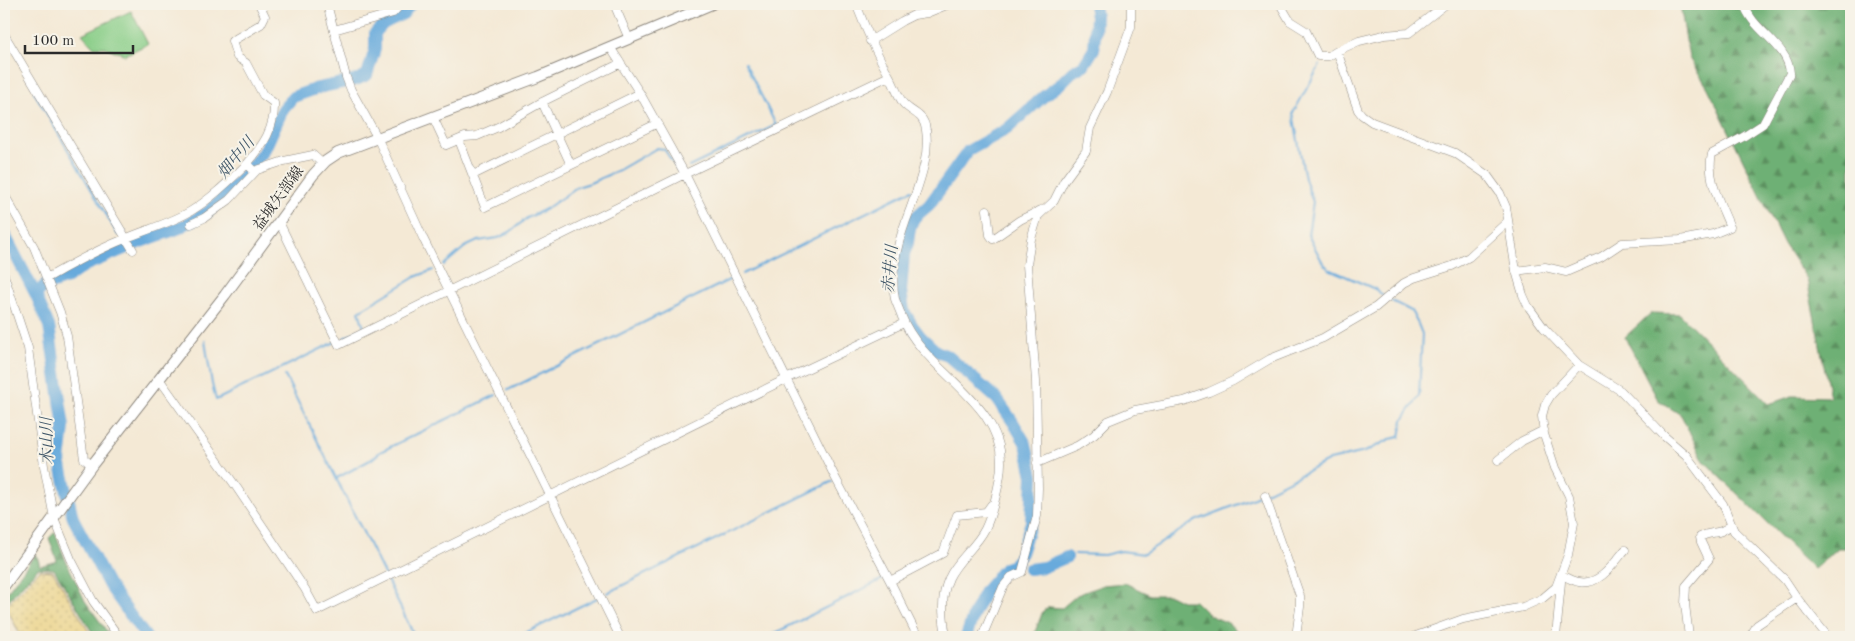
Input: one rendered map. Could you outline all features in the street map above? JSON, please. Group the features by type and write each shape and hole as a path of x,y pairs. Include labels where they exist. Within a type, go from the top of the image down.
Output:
{"main road":[{"name":"益城矢部線","path":"4,586 92,465 160,380 323,164 338,153 538,78 712,4"}],"street":[{"path":"191,224 204,218 230,200 251,168 272,126 274,103 263,94 246,62 237,56 232,41 261,24 265,16 258,4"},
{"path":"327,4 351,90 377,137 423,238 620,637"},
{"path":"334,30 392,12 401,4"},
{"path":"614,4 629,39"},
{"path":"856,4 870,41 904,104 918,113 926,128 928,144 918,192 905,222 894,262 895,299 904,322 928,357 985,415 1000,447 1002,464 994,501 985,529 950,576 948,582 943,612 946,637"},
{"path":"870,41 914,15 927,13 948,4"},
{"path":"987,210 990,235 993,239 1020,220 1050,206 1054,201 1064,181 1086,151 1090,128 1110,83 1131,27 1131,4"},
{"path":"1280,4 1290,20 1306,31 1318,56 1329,56 1359,41 1384,35 1409,33 1446,4"},
{"path":"1516,271 1545,267 1566,272 1601,257 1622,243 1680,240 1713,234 1730,227 1714,187 1710,163 1712,154 1743,138 1763,124 1790,73 1789,64 1784,54 1752,22 1744,4"},
{"path":"4,34 133,250"},
{"path":"610,47 658,123 686,174 788,378 835,477 918,637"},
{"path":"1337,51 1358,110 1362,115 1372,122 1455,153 1487,175 1500,192 1506,207 1516,271 1528,306 1556,342 1579,365 1621,391 1664,436 1686,454 1723,504 1734,531 1785,580 1828,637"},
{"path":"433,117 446,145 465,137 477,136 498,127 542,102 621,63"},
{"path":"279,222 339,345 889,76"},
{"path":"472,174 640,93"},
{"path":"542,102 571,165"},
{"path":"459,140 485,207 658,123"},
{"path":"49,283 77,261 190,212 251,168 313,155 323,164"},
{"path":"4,194 34,247 60,312 67,336 84,459 92,465"},
{"path":"982,637 997,597 1003,587 1011,577 1022,572 1037,516 1036,381 1027,265 1031,239 1038,216 1045,207"},
{"path":"1037,463 1077,446 1094,435 1108,420 1135,410 1184,401 1233,381 1270,359 1323,338 1366,314 1386,300 1404,283 1452,266 1469,257 1507,222"},
{"path":"4,275 28,348 44,466 54,518 71,559 93,601 119,637"},
{"path":"160,380 237,488 317,610 904,322"},
{"path":"1413,637 1463,619 1523,607 1550,594 1556,587 1568,555 1574,523 1569,496 1555,468 1542,416 1545,405 1551,395 1579,365"},
{"path":"1498,460 1522,441 1544,430"},
{"path":"1265,496 1300,596 1296,637"},
{"path":"890,581 943,553 957,515 986,512 994,501"},
{"path":"1688,637 1686,586 1709,559 1700,537 1705,534 1722,532 1731,525"},
{"path":"1561,575 1577,582 1585,583 1595,580 1607,572 1625,550"},
{"path":"1556,637 1561,575"},
{"path":"1750,637 1757,625 1797,598"}],"green space":[{"path":"1680,4 1851,4 1851,548 1838,548 1814,569 1704,461 1681,415 1658,400 1625,337 1651,313 1680,314 1769,404 1792,396 1830,397 1807,279 1784,244 1708,88 1689,58"},
{"path":"131,11 148,44 125,55 105,47 94,47 82,34"},
{"path":"55,532 85,601 111,637 95,637 54,569 38,568 4,605 4,596 36,553 40,566 57,561 49,538"},
{"path":"1125,583 1150,595 1170,595 1182,601 1195,601 1209,615 1228,623 1238,632 1250,637 1033,637 1043,611 1049,607 1062,608 1077,595 1103,585"}],"sand":[{"path":"40,570 53,571 92,637 21,637 6,606"}],"waterway":[{"name":"畑中川","path":"36,295 44,286 67,278 84,266 177,229 208,212 241,179 264,151 283,109 293,97 318,88 356,80 367,75 375,49 375,33 383,24 403,14 411,4"},
{"name":"赤井川","path":"966,637 974,613 985,591 1005,568 1014,565 1021,553 1031,522 1033,476 1026,444 997,399 948,356 936,351 921,337 912,325 904,311 901,291 904,254 914,218 929,205 968,151 1007,129 1072,72 1084,65 1094,49 1096,17 1094,4"},
{"path":"689,167 776,125 745,63"},
{"path":"1320,65 1293,113 1305,179 1313,202 1308,235 1323,263 1329,269 1375,289 1384,296"},
{"path":"34,92 118,235"},
{"path":"444,265 465,247 478,241 498,238 510,232 527,218 546,209 577,187 619,170 657,148 664,149 679,172"},
{"path":"742,274 912,190"},
{"name":"木山川","path":"4,233 36,295 49,326 64,427 60,461 73,518 108,584 146,637"},
{"path":"344,338 364,328 359,311 415,277 433,270"},
{"path":"508,390 731,279"},
{"path":"1075,554 1104,555 1121,551 1144,554 1195,521 1254,498 1330,460 1365,452 1390,439 1400,437 1403,420 1419,396 1422,334 1411,311 1388,299"},
{"path":"205,341 216,400 335,342"},
{"path":"285,376 385,576"},
{"path":"337,478 372,459 380,452 496,395"},
{"path":"607,593 833,481"},
{"path":"1029,569 1044,567 1067,557"},
{"path":"767,637 883,579"},
{"path":"387,580 415,637"},
{"path":"517,637 597,598"}]}
